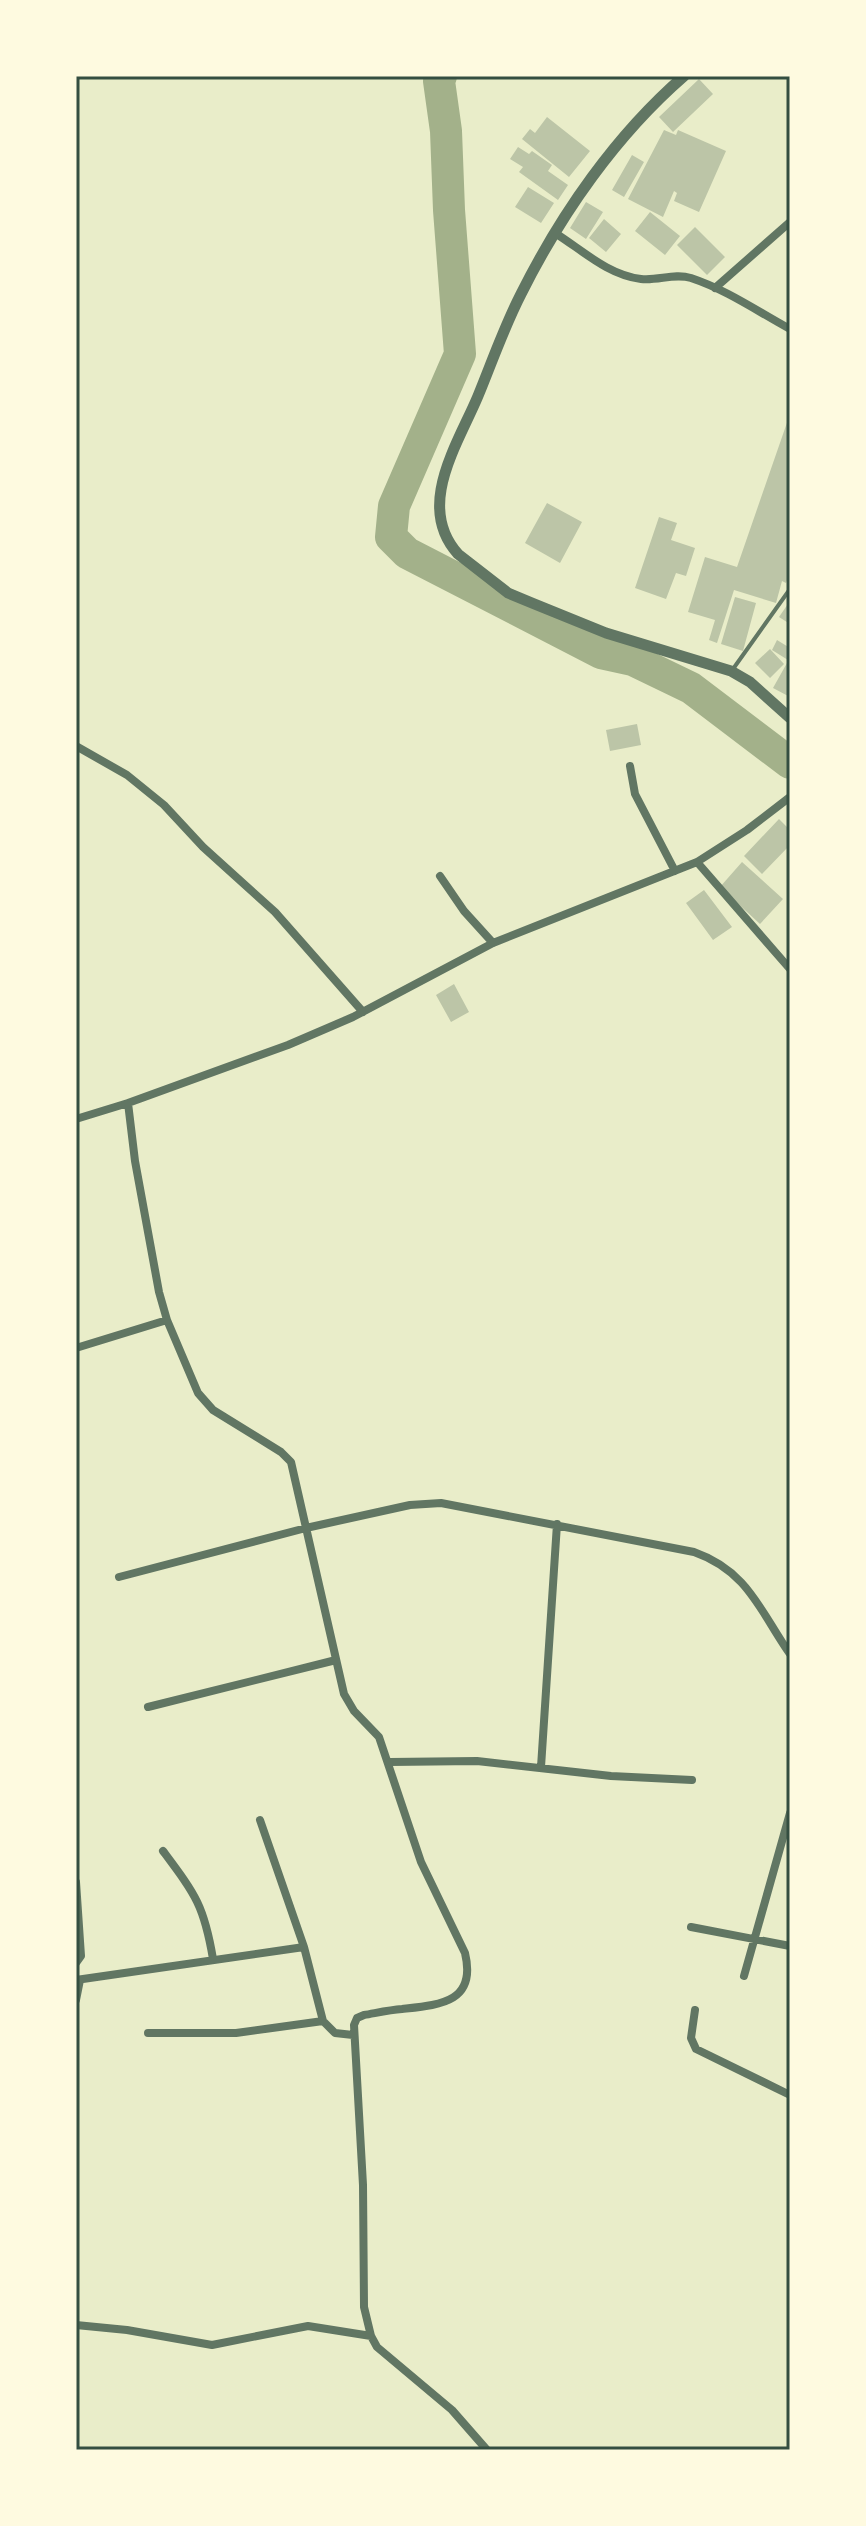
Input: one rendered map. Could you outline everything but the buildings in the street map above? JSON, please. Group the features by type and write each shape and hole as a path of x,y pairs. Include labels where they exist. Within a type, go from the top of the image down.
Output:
{"street":[{"path":"684,76 649,107 555,233 520,296 447,462 438,503 442,527 451,546 508,593 606,633 731,671 758,689 790,718"},
{"path":"715,288 790,222"},
{"path":"555,233 618,274 650,280 681,276 734,295 790,329"},
{"path":"76,746 127,775 164,805 203,847 275,912 363,1012"},
{"path":"630,766 635,794 675,871"},
{"path":"76,1119 288,1045 363,1012 493,943 697,862 747,830 790,797"},
{"path":"697,862 790,969"},
{"path":"440,876 464,911 493,943"},
{"path":"128,1103 140,1190 167,1320 204,1403 281,1452 291,1462 348,1703 379,1737 390,1762 421,1862 465,1953 468,1972 460,1991 451,2001 360,2016 354,2025 363,2199 364,2307 371,2336 380,2350 452,2410 487,2450"},
{"path":"76,1348 167,1320"},
{"path":"119,1577 306,1528 410,1505 441,1503 694,1552 714,1559 728,1568 748,1589 790,1654"},
{"path":"541,1767 557,1524"},
{"path":"148,1707 336,1660"},
{"path":"390,1762 477,1761 611,1776 692,1780"},
{"path":"744,1976 790,1813"},
{"path":"260,1820 304,1947 323,2021 335,2033 353,2035"},
{"path":"163,1851 190,1886 202,1909 213,1959"},
{"path":"76,1882 81,1956 76,1963"},
{"path":"691,1927 790,1946"},
{"path":"76,2000 78,1980 304,1947"},
{"path":"695,2010 691,2038 698,2051 790,2095"},
{"path":"148,2033 236,2033 323,2021"},
{"path":"76,2325 127,2330 212,2345 308,2326 371,2336"}],"lane":[{"path":"731,671 790,589"}],"waterway":[{"path":"441,76 460,354 394,506 391,537 407,553 601,653 633,660 691,688 790,763"}]}
